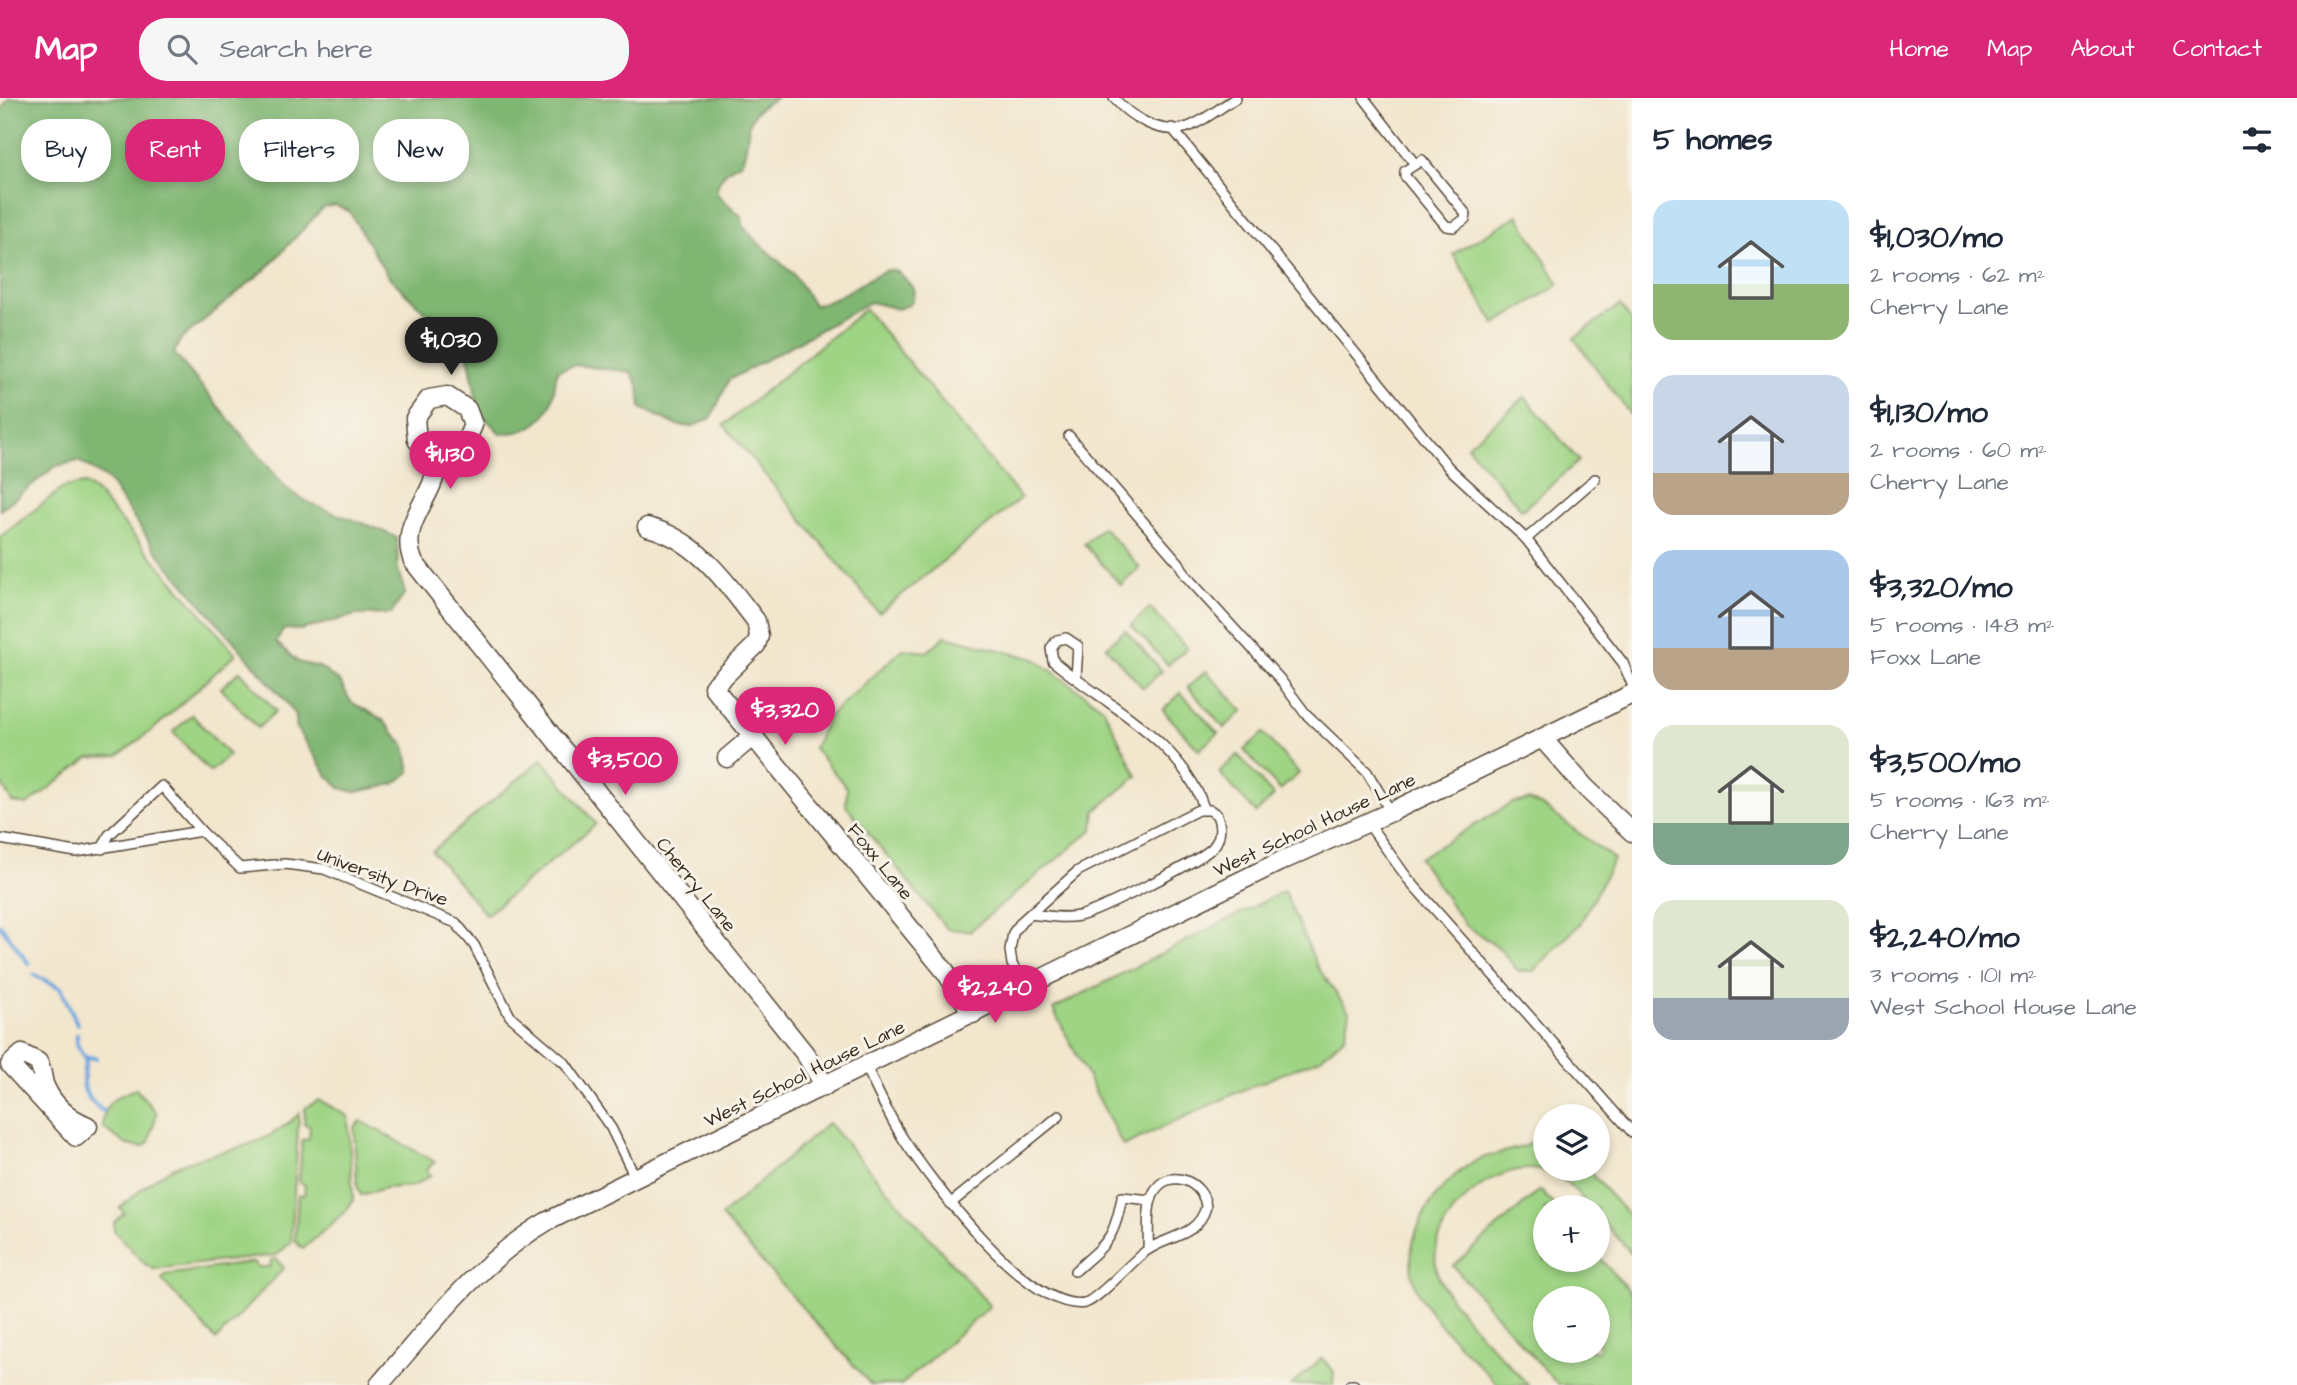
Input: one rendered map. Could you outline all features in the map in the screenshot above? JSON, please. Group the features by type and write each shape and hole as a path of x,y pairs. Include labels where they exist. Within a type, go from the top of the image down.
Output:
{"street":[{"name":"Cherry Lane","path":"437,465 435,478 408,538 410,555 417,569 806,1055 825,1086"},
{"name":"Foxx Lane","path":"648,527 677,536 692,546 756,621 759,636 756,645 713,687 946,971 973,1014"},
{"name":"West School House Lane","path":"379,1385 461,1291 499,1254 546,1222 1025,989 1244,879 1391,812 1632,694"},
{"path":"727,758 752,737"},
{"path":"1542,738 1584,786 1632,832"},
{"path":"22,1054 35,1058 53,1100 68,1115 88,1126 76,1137 14,1070 10,1065 22,1054"}],"lane":[{"path":"1114,98 1132,118 1172,128 1190,126 1236,98"},
{"path":"1364,98 1415,164"},
{"path":"1172,128 1449,468 1526,539 1623,663 1632,684"},
{"path":"1425,162 1466,214 1465,219 1454,227 1447,226 1405,176 1405,171 1415,164 1425,162"},
{"path":"1069,436 1179,563 1186,576 1279,678 1305,713 1367,772 1391,812"},
{"path":"1526,539 1595,479"},
{"path":"1030,914 1068,917 1089,913 1202,856 1214,846 1220,825 1217,815 1204,808 1192,782 1147,731 1076,678"},
{"name":"University Drive","path":"103,849 109,835 162,786 235,866 285,864 324,869 456,923 474,944 510,1016 565,1063 611,1128 635,1177"},
{"path":"1025,989 1012,964 1010,950 1017,926 1077,871 1204,808"},
{"path":"1367,822 1401,870 1632,1132"},
{"path":"0,839 62,851 103,849 201,831"},
{"path":"866,1066 901,1135 950,1204 1009,1265 1048,1297 1059,1301 1088,1303 1148,1248 1190,1231 1199,1223 1206,1207 1203,1192 1180,1179 1160,1184 1151,1200 1148,1248"},
{"path":"950,1204 1059,1116"},
{"path":"1075,1270 1108,1242 1117,1223 1122,1197 1151,1200"}],"green space":[{"path":"9,98 777,98 764,105 751,119 741,163 724,175 718,184 717,194 741,216 744,227 754,239 793,274 814,305 835,299 878,274 893,270 902,275 914,289 913,300 898,309 870,302 729,380 711,418 692,427 676,425 641,408 639,386 631,372 575,365 558,370 551,403 537,423 525,430 501,434 479,412 469,359 455,326 424,311 388,276 349,211 335,205 323,208 266,269 180,340 174,353 286,488 311,504 397,538 398,570 405,593 391,614 356,615 300,630 284,629 276,642 298,662 319,667 340,682 351,702 382,719 405,746 410,772 394,784 355,792 340,788 328,776 296,728 296,715 160,556 107,479 79,461 56,466 0,510 0,111"},
{"path":"1518,215 1559,285 1495,324 1453,254"},
{"path":"1620,305 1632,321 1632,417 1574,338"},
{"path":"865,309 1021,498 879,613 724,425"},
{"path":"1525,397 1579,461 1522,510 1467,446"},
{"path":"85,484 97,493 236,654 156,727 118,756 89,758 27,805 12,802 0,781 0,537 64,487"},
{"path":"1103,527 1140,568 1121,585 1084,544"},
{"path":"1150,608 1187,648 1168,665 1131,625"},
{"path":"1125,630 1162,671 1143,688 1106,647"},
{"path":"945,636 1035,659 1103,708 1137,776 1095,811 1093,829 970,931 947,929 846,806 847,788 814,748 829,716 903,649 927,652"},
{"path":"240,671 276,711 258,728 221,688"},
{"path":"1206,671 1243,711 1224,728 1188,687"},
{"path":"1181,693 1218,733 1199,750 1163,710"},
{"path":"192,715 229,755 210,772 173,732"},
{"path":"1263,733 1299,773 1280,790 1244,750"},
{"path":"1238,755 1274,796 1256,813 1219,772"},
{"path":"542,759 596,824 486,915 432,851"},
{"path":"1529,800 1543,806 1614,859 1580,924 1533,971 1518,971 1498,947 1465,925 1419,858 1512,803"},
{"path":"1284,891 1317,966 1350,1013 1345,1036 1321,1058 1238,1092 1123,1146 1053,1009"},
{"path":"136,1089 157,1113 149,1142 142,1147 127,1145 103,1128 105,1113 111,1102"},
{"path":"319,1100 348,1116 353,1200 347,1210 303,1249 295,1241 298,1195 304,1195 305,1185 299,1183 302,1140 309,1139 310,1126 304,1124 305,1108"},
{"path":"299,1114 291,1242 277,1255 154,1269 146,1265 114,1231 114,1222 124,1213 120,1208 164,1173 198,1158 256,1142"},
{"path":"361,1121 435,1162 426,1170 431,1175 414,1186 385,1188 361,1195 357,1186 354,1128"},
{"path":"828,1123 990,1306 901,1385 871,1385 721,1216"},
{"path":"1533,1141 1533,1170 1506,1173 1486,1182 1469,1195 1454,1211 1443,1229 1436,1249 1436,1268 1449,1295 1461,1312 1528,1385 1498,1385 1424,1303 1412,1274 1411,1255 1421,1220 1442,1188 1477,1160 1525,1146"},
{"path":"1564,1181 1598,1181 1632,1219 1632,1254 1610,1229 1610,1195 1579,1195"},
{"path":"1533,1196 1533,1272 1610,1272 1610,1269 1632,1294 1632,1385 1558,1385 1539,1363 1610,1363 1610,1286 1533,1286 1533,1357 1453,1266"},
{"path":"276,1259 284,1268 216,1340 162,1280 165,1275 255,1262 257,1267 270,1267 271,1260"},
{"path":"1322,1358 1334,1372 1333,1385 1292,1385"}],"waterway":[{"path":"0,925 29,964"},
{"path":"34,975 61,988 77,1024"},
{"path":"77,1035 76,1043 86,1061 83,1084 87,1096 103,1111"},
{"path":"84,1057 96,1058"}]}
